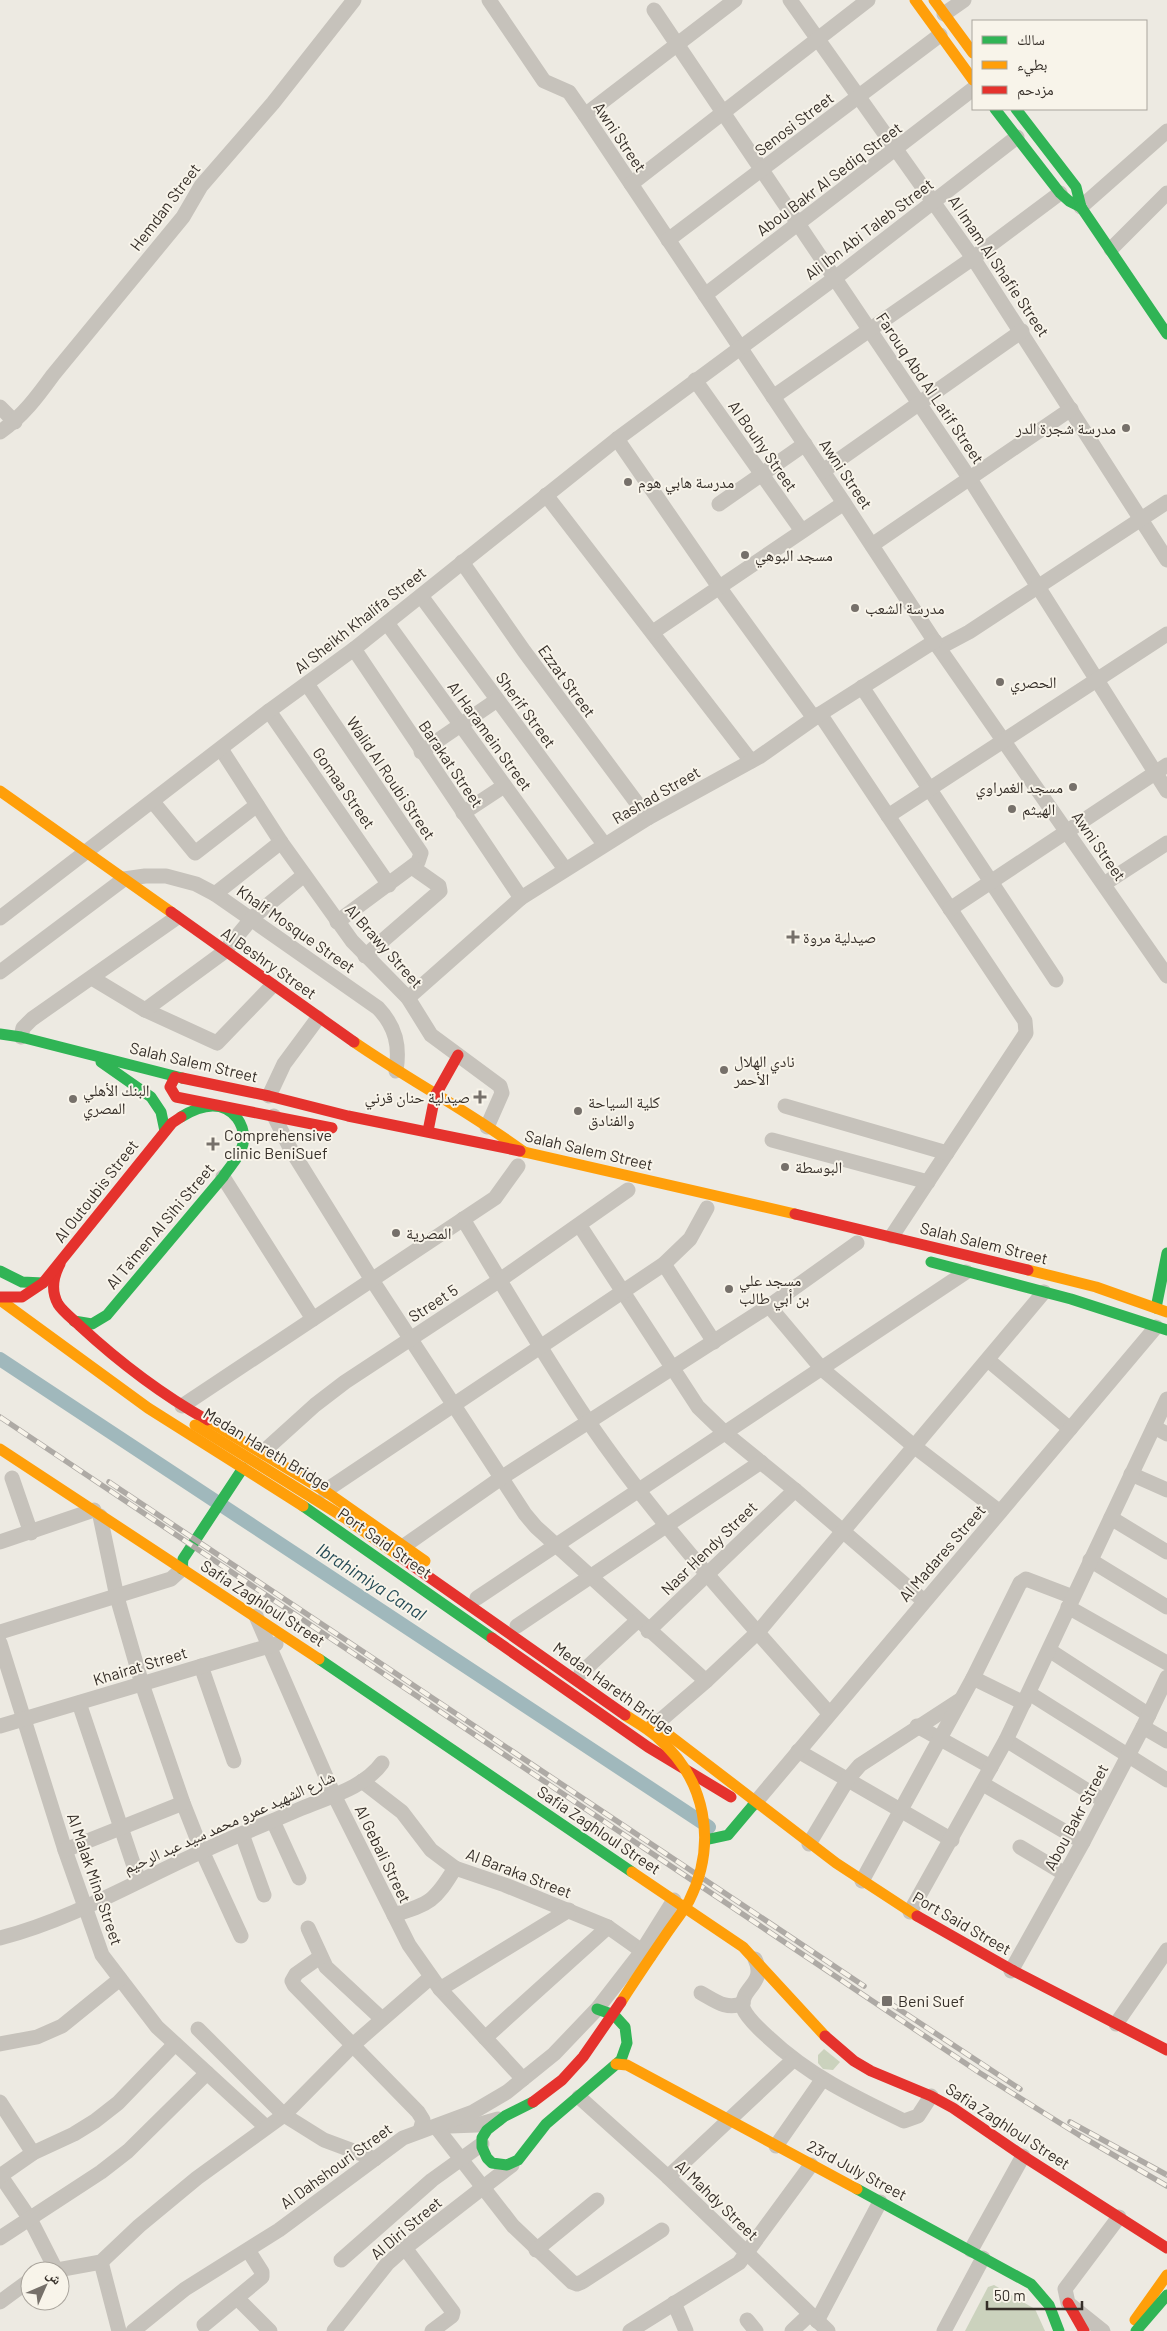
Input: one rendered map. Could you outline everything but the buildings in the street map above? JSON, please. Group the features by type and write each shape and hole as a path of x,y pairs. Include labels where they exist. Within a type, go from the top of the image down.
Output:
{"main road":[{"path":"914,0 972,79"},
{"path":"934,0 972,52"},
{"path":"996,110 1060,193 1069,201 1081,207 1111,248 1167,334"},
{"path":"1017,110 1076,188 1081,207"},
{"name":"Al Beshry Street","path":"0,791 318,1018 396,1071 487,1127 519,1162"},
{"name":"Salah Salem Street","path":"0,1034 21,1037 175,1077 428,1132 519,1162 892,1236 1096,1287 1167,1312"},
{"path":"92,1055 151,1097 161,1112 165,1131"},
{"path":"428,1132 435,1096 458,1055"},
{"path":"175,1077 170,1087 176,1097 346,1130"},
{"name":"Al Outoubis Street","path":"0,1298 22,1297 42,1283 60,1264 172,1123 189,1111 219,1105"},
{"name":"Al Ta'men Al Sihi Street","path":"61,1344 56,1340 56,1326 63,1320 92,1324 107,1315 223,1177 242,1148 243,1133 241,1125 233,1112 219,1105"},
{"name":"Salah Salem Street","path":"609,1186 632,1191"},
{"path":"838,1238 862,1244"},
{"path":"1156,1308 1167,1253"},
{"name":"Salah Salem Street","path":"921,1260 1044,1292 1162,1328"},
{"name":"Port Said Street","path":"60,1264 54,1280 55,1298 59,1306 115,1358 182,1406 263,1452 325,1491 404,1546 655,1724 809,1844 862,1881 910,1912 1011,1971 1167,2050"},
{"path":"0,1271 22,1282 42,1283"},
{"name":"Port Said Street","path":"0,1298 148,1408 357,1543 694,1776 741,1802 755,1802"},
{"name":"Medan Hareth Bridge","path":"148,1408 172,1415 195,1425 345,1518 656,1736 683,1766 697,1789 705,1817 706,1847 700,1875 688,1902 583,2057 562,2080 533,2102 498,2119"},
{"name":"Safia Zaghloul Street","path":"0,1449 256,1616 688,1909 753,1956 806,2018 843,2053 871,2071 931,2096 953,2108 1023,2156 1167,2248"},
{"path":"182,1569 183,1559 243,1468"},
{"path":"499,1643 510,1642 517,1626"},
{"path":"706,1840 728,1835 755,1802"},
{"path":"597,2010 610,2012 618,2016"},
{"name":"Al Diri Street","path":"512,2165 518,2160 537,2133 625,2054 629,2040 626,2026 618,2016"},
{"name":"23rd July Street","path":"616,2064 627,2065 1015,2275 1041,2293 1054,2315 1059,2331"},
{"path":"498,2119 485,2134 482,2144 484,2153 496,2165 512,2165"},
{"path":"1126,2331 1167,2276"},
{"path":"1151,2297 1165,2298"},
{"path":"1136,2331 1165,2298"},
{"path":"1141,2331 1165,2298"},
{"path":"1068,2303 1084,2331"}],"street":[{"name":"Hemdan Street","path":"0,432 15,422 34,402 53,374 182,217 201,186 268,108 354,0"},
{"name":"Awni Street","path":"489,0 544,81 568,92 585,115 937,644 1167,976"},
{"path":"585,115 735,0"},
{"name":"Al Imam Al Shafie Street","path":"790,0 974,258 1167,560"},
{"path":"630,184 868,0"},
{"path":"944,14 964,0"},
{"name":"Farouq Abd Al Latif Street","path":"654,10 918,404 970,478 1096,679 1161,769 1167,791"},
{"name":"Senosi Street","path":"668,240 940,35"},
{"name":"Abou Bakr Al Sediq Street","path":"705,295 972,90"},
{"path":"1081,207 1167,130"},
{"name":"Ali Ibn Abi Taleb Street","path":"740,347 835,278 1017,137"},
{"path":"773,397 974,258 1060,193"},
{"path":"1111,248 1167,193"},
{"path":"823,471 1022,331"},
{"name":"Al Sheikh Khalifa Street","path":"0,918 269,711 354,650 617,439 740,347"},
{"name":"Al Bouhy Street","path":"695,380 802,531"},
{"path":"0,407 15,422"},
{"path":"872,545 1071,409"},
{"path":"617,439 719,587 817,716 888,816 1025,1021 1026,1033 892,1236"},
{"path":"719,504 805,444"},
{"path":"546,495 751,761"},
{"name":"Rashad Street","path":"408,998 521,898 565,869 648,818 751,761 862,687 937,644 952,642 1167,502"},
{"path":"653,632 844,503"},
{"name":"Ezzat Street","path":"462,562 524,651 648,818"},
{"name":"Sherif Street","path":"421,596 604,844"},
{"name":"Al Haramein Street","path":"387,623 565,869"},
{"path":"888,816 1167,634"},
{"name":"Barakat Street","path":"354,650 521,898"},
{"name":"Walid Al Roubi Street","path":"307,684 420,850 420,859 412,867"},
{"path":"862,687 993,881 1056,980"},
{"path":"422,752 497,700"},
{"name":"Gomaa Street","path":"269,711 389,885"},
{"name":"Al Brawy Street","path":"221,749 281,842 337,922 365,956 408,998 431,1035 502,1088 487,1127"},
{"path":"950,909 1161,769"},
{"path":"463,813 504,786"},
{"path":"153,802 196,853 258,805"},
{"path":"215,894 281,842"},
{"path":"1104,884 1167,843"},
{"path":"337,922 412,867 439,886 440,892 365,956"},
{"path":"145,1010 224,952 252,918 304,875"},
{"name":"Khalf Mosque Street","path":"124,880 145,876 166,876 186,881 215,894 252,918 378,1008 387,1017 397,1039 396,1071"},
{"path":"0,972 124,880"},
{"path":"21,1037 23,1028 32,1019 176,918"},
{"path":"92,978 145,1010 217,1042 272,986"},
{"path":"269,1096 284,1064 318,1018"},
{"path":"785,1106 948,1153"},
{"path":"274,1116 290,1148 372,1280 525,1514 643,1626 706,1681"},
{"path":"772,1140 928,1182"},
{"path":"182,1406 496,1198 519,1162"},
{"path":"223,1177 313,1319"},
{"name":"Street 5","path":"263,1452 330,1393 632,1191"},
{"path":"325,1491 664,1264 690,1239 707,1208"},
{"path":"463,1219 540,1346 589,1422 638,1490 829,1713"},
{"path":"580,1226 698,1406 724,1433 795,1490 924,1601"},
{"path":"404,1546 501,1478 673,1369 862,1244"},
{"path":"664,1264 714,1342"},
{"path":"477,1598 966,1272"},
{"path":"655,1724 706,1681 759,1631 916,1447 1044,1292"},
{"path":"769,1306 822,1369 916,1447 1000,1512"},
{"name":"Al Madares Street","path":"755,1802 1070,1430 1162,1328"},
{"path":"988,1360 1070,1430"},
{"path":"910,1912 952,1840 1006,1740 1131,1474 1160,1431 1167,1399"},
{"path":"517,1626 591,1578 667,1524 760,1462"},
{"path":"31,1533 6,1479 33,1471"},
{"path":"1131,1474 1167,1490"},
{"name":"Nasr Hendy Street","path":"581,1673 708,1574 795,1490"},
{"path":"0,1542 97,1513 117,1597 142,1684 183,1804 202,1851 241,1936"},
{"path":"1110,1518 1167,1552"},
{"path":"1090,1560 1167,1607"},
{"path":"0,1632 171,1579 182,1569"},
{"path":"862,1881 973,1678 1021,1581 1026,1579 1070,1602 1167,1663"},
{"name":"Al Gebali Street","path":"256,1616 334,1794 409,1945 436,1983 523,2079"},
{"name":"Khairat Street","path":"0,1726 290,1640"},
{"name":"Al Malak Mina Street","path":"0,1643 65,1850 102,1955 148,2016 175,2044 266,2127"},
{"path":"1049,1650 1146,1721 1167,1741"},
{"path":"201,1666 234,1761"},
{"path":"973,1678 1027,1698 1167,1780"},
{"name":"Abou Bakr Street","path":"1011,1971 1083,1842 1128,1757 1166,1679"},
{"path":"809,1844 848,1779 866,1759 961,1699"},
{"path":"79,1703 139,1881"},
{"path":"917,1726 991,1767"},
{"path":"1006,1740 1104,1801"},
{"path":"798,1751 952,1840"},
{"name":"شارع الشهيد عمرو محمد سيد عبد الرحيم","path":"0,1938 18,1933 85,1906 202,1851 334,1794 362,1781 371,1775 382,1763"},
{"name":"Al Baraka Street","path":"362,1781 402,1812 431,1850 455,1868 569,1910 608,1927 655,1960"},
{"path":"982,1784 1083,1842"},
{"path":"65,1850 183,1804"},
{"path":"272,1821 299,1878"},
{"path":"242,1834 264,1895"},
{"path":"1020,1847 1065,1874"},
{"path":"394,1916 424,1906 437,1895 455,1868"},
{"name":"Al Dahshouri Street","path":"133,2331 185,2289 279,2230 403,2138 436,2127 491,2103 523,2079 554,2054 597,2010 642,1951 674,1900"},
{"path":"618,2016 688,1909"},
{"path":"70,2267 101,2262 139,2226 197,2178 284,2115 354,2044 382,2019 436,1983 569,1910"},
{"path":"485,2038 608,1927"},
{"path":"308,1928 320,1957 335,1977 382,2019"},
{"path":"1116,2024 1167,1950"},
{"path":"753,1956 758,1967 757,1979 746,1993 742,2003 745,2012 761,2031 794,2060 822,2080 904,2121 918,2116 931,2096"},
{"path":"320,1957 296,1974 292,1981 418,2112 423,2120 420,2131"},
{"path":"0,2044 36,2037 62,2026 120,1979"},
{"path":"701,1993 725,2006 736,2006 742,2003"},
{"path":"198,2029 284,2115 324,2140 375,2159"},
{"path":"50,2261 30,2219 0,2175 33,2152 74,2134 95,2121 118,2103 175,2044"},
{"path":"668,2177 794,2060"},
{"path":"0,2238 101,2172 128,2151 207,2073"},
{"path":"776,2146 822,2080"},
{"name":"Al Mahdy Street","path":"579,2096 668,2177 818,2322"},
{"path":"0,2102 33,2152"},
{"name":"Medan Hareth Bridge","path":"436,2127 477,2124 498,2119"},
{"path":"436,2127 459,2160 513,2226 536,2250 572,2282 577,2284 662,2230"},
{"path":"341,2260 432,2180 482,2144"},
{"path":"944,2331 977,2254 1023,2156"},
{"name":"Al Diri Street","path":"334,2331 373,2280 405,2248 512,2165"},
{"path":"630,2331 728,2272 747,2254 811,2165"},
{"path":"536,2250 597,2200"},
{"path":"792,2331 818,2322 880,2202"},
{"path":"1103,2331 1068,2303 1065,2294 1068,2284 1120,2217"},
{"path":"405,2248 453,2312 452,2316 432,2331"},
{"path":"204,2325 262,2278 262,2272 248,2250"},
{"path":"101,2262 119,2331"},
{"path":"0,2302 20,2287"},
{"path":"238,2299 270,2331"},
{"path":"674,2303 686,2331"}],"green space":[{"path":"824,2049 840,2062 833,2070 823,2069 818,2063 818,2055"},
{"path":"994,2285 1035,2309 1045,2331 965,2331 988,2287"}],"waterway":[{"name":"Ibrahimiya Canal","path":"0,1359 709,1827"}],"railway":[{"path":"0,1417 980,2073 1079,2135 1167,2186"},
{"path":"109,1482 864,1986"},
{"path":"888,2002 1020,2089"},
{"path":"1070,2122 1167,2175"}],"traffic: fast":[{"path":"996,110 1060,193 1069,201 1081,207"},
{"path":"1017,110 1076,187 1081,207"},
{"path":"1081,207 1167,334"},
{"path":"0,1034 21,1037 182,1078"},
{"path":"101,1062 151,1097 161,1112 165,1131"},
{"path":"74,1321 92,1324 107,1315 223,1177 240,1153 244,1140 243,1130 239,1121 231,1112 224,1108 210,1106 195,1110 181,1117"},
{"path":"1156,1308 1167,1253"},
{"path":"931,1262 1071,1299 1167,1330"},
{"path":"0,1271 22,1282 43,1283"},
{"path":"182,1569 183,1559 243,1468"},
{"path":"303,1506 492,1638"},
{"path":"319,1659 632,1872"},
{"path":"705,1840 728,1835 755,1803"},
{"path":"533,2102 505,2116 487,2130 482,2138 482,2147 487,2158 492,2163 507,2165 518,2160 546,2124 621,2060 627,2043 625,2027 614,2015 597,2009"},
{"path":"857,2189 1031,2284 1049,2305 1059,2331"},
{"path":"1136,2331 1167,2295"}],"traffic: slow":[{"path":"915,0 972,79"},
{"path":"934,0 972,52"},
{"path":"0,791 171,912"},
{"path":"354,1042 482,1123 524,1152"},
{"path":"520,1151 795,1214"},
{"path":"1028,1270 1096,1287 1167,1312"},
{"path":"0,1300 148,1408 303,1506"},
{"path":"207,1420 325,1491 425,1561"},
{"path":"195,1425 345,1518 399,1556"},
{"path":"0,1449 319,1659"},
{"path":"621,2002 689,1901 698,1879 705,1835 702,1813 696,1792 687,1772 674,1754 657,1737 625,1715"},
{"path":"652,1722 836,1863 917,1916"},
{"path":"632,1872 743,1947 825,2036"},
{"path":"616,2064 627,2065 857,2189"},
{"path":"1135,2320 1167,2275"}],"traffic: jam":[{"path":"171,912 354,1042"},
{"path":"428,1131 435,1096 458,1055"},
{"path":"175,1077 170,1087 176,1097 332,1128"},
{"path":"182,1078 269,1096 348,1116 520,1151"},
{"path":"0,1297 22,1297 43,1283 172,1123 181,1117"},
{"path":"795,1214 1028,1270"},
{"path":"60,1264 54,1279 54,1289 58,1304 63,1310 141,1377 207,1420"},
{"path":"399,1556 625,1715"},
{"path":"492,1638 648,1747 731,1797"},
{"path":"917,1916 1012,1970 1167,2050"},
{"path":"533,2102 562,2080 583,2057 621,2002"},
{"path":"825,2036 854,2061 871,2071 931,2096 953,2108 1023,2156 1167,2248"},
{"path":"1068,2303 1084,2331"}],"place":[{"name":"مدرسة شجرة الدر","path":"1126,428"},
{"name":"مدرسة هابي هوم","path":"628,482"},
{"name":"مسجد البوهي","path":"745,555"},
{"name":"مدرسة الشعب","path":"855,608"},
{"name":"الحصري","path":"1000,682"},
{"name":"مسجد الغمراوي","path":"1073,787"},
{"name":"الهيثم","path":"1012,809"},
{"name":"صيدلية مروة","path":"793,937"},
{"name":"نادي الهلال الأحمر","path":"724,1070"},
{"name":"صيدلية حنان قرني","path":"480,1097"},
{"name":"البنك الأهلي المصري","path":"73,1099"},
{"name":"كلية السياحة والفنادق","path":"578,1111"},
{"name":"Comprehensive clinic BeniSuef","path":"213,1144"},
{"name":"البوسطة","path":"785,1167"},
{"name":"المصرية","path":"396,1233"},
{"name":"مسجد علي بن أبي طالب","path":"729,1289"},
{"name":"Beni Suef","path":"887,2001"}]}
